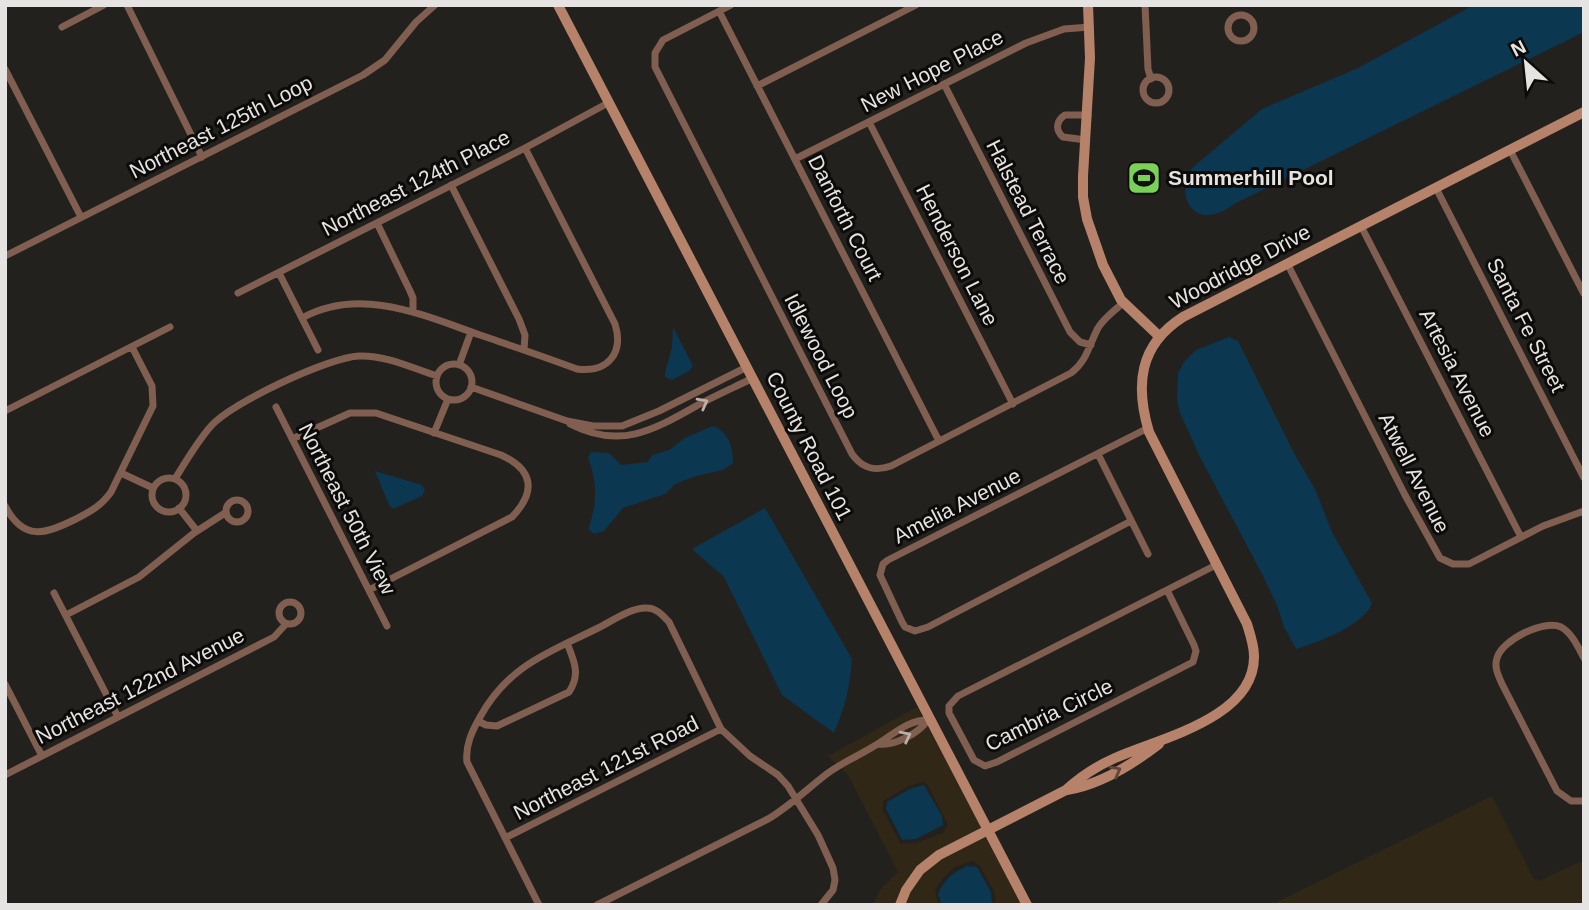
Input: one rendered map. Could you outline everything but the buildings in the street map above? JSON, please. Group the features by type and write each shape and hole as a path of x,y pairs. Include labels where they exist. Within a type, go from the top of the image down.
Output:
{"street":[{"path":"62,27 104,5"},
{"path":"127,5 202,157"},
{"name":"Northeast 125th Loop","path":"5,256 373,69 385,60 416,22 435,5"},
{"name":"County Road 101","path":"558,5 1027,905"},
{"name":"Idlewood Loop","path":"731,5 663,40 655,53 655,67 852,454 863,466 883,469 1071,373 1083,362 1098,328 1123,303"},
{"path":"757,86 916,5"},
{"path":"1088,5 1088,115 1083,197 1087,219 1103,265 1123,303 1160,337"},
{"path":"1145,5 1148,69 1151,79"},
{"path":"1240,5 1240,15"},
{"name":"Danforth Court","path":"719,11 939,441"},
{"name":"New Hope Place","path":"795,159 1047,34 1090,27"},
{"path":"5,69 81,217"},
{"name":"Halstead Terrace","path":"944,84 1070,332 1080,342 1091,345"},
{"name":"Northeast 124th Place","path":"239,293 608,103"},
{"name":"Woodridge Drive","path":"900,905 906,890 920,870 939,855 1066,790 1080,778 1112,759 1162,741 1229,706 1240,696 1252,669 1254,656 1247,624 1148,428 1140,398 1141,382 1150,353 1160,337 1183,317 1584,113"},
{"path":"1086,140 1063,137 1059,133 1057,123 1065,115 1088,115"},
{"name":"Henderson Lane","path":"869,122 1013,404"},
{"path":"302,318 319,310 354,304 381,304 413,310 586,370 597,369 606,364 612,358 619,341 615,324 525,148"},
{"path":"1510,150 1584,294"},
{"path":"451,185 519,319 525,335 524,350"},
{"name":"Santa Fe Street","path":"1436,188 1584,478"},
{"path":"377,223 413,298 413,310"},
{"name":"Artesia Avenue","path":"1361,226 1521,537"},
{"name":"Atwell Avenue","path":"1287,263 1440,558 1453,564 1469,564 1560,518 1584,511"},
{"path":"279,273 318,350"},
{"path":"5,411 170,327"},
{"path":"459,365 471,332"},
{"path":"5,506 18,525 29,531 42,533 54,530 102,504 121,473 153,406 152,386 132,347"},
{"path":"175,479 212,424 227,412 337,359 360,356 396,362 437,376"},
{"path":"459,365 471,376 471,387 459,399 448,399 436,387 437,376 444,367 459,365"},
{"path":"471,387 567,421 593,426 622,426 747,367"},
{"path":"567,421 571,425 607,436 647,432 753,378"},
{"path":"434,433 448,399"},
{"name":"Northeast 50th View","path":"276,407 387,626"},
{"path":"292,439 350,412 376,413 515,462 526,476 528,490 525,504 512,517 369,590"},
{"name":"Amelia Avenue","path":"1131,521 928,627 915,631 905,627 881,580 880,570 883,564 1148,428"},
{"path":"1098,454 1148,554"},
{"path":"121,473 153,488"},
{"path":"165,478 175,479 183,486 186,495 179,508 169,512 156,506 152,498 153,488 165,478"},
{"path":"179,508 197,531"},
{"path":"66,615 139,577 197,531 225,513"},
{"name":"Cambria Circle","path":"1167,590 1194,645 1196,651 1193,662 997,762 985,766 974,760 949,713 952,701 1167,590 1216,565"},
{"path":"54,593 118,717"},
{"path":"539,905 467,762 469,742 494,693 519,669 567,643 645,607 656,610 669,622 722,729 750,756 778,775 798,800 833,868 835,880 832,890 821,905"},
{"name":"Northeast 122nd Avenue","path":"5,775 274,638 286,624"},
{"path":"1584,658 1582,648 1568,633 1561,628 1546,625 1506,643 1500,650 1496,666 1508,696 1557,791 1571,801 1584,801"},
{"path":"478,721 497,726 569,692 578,672 567,643"},
{"path":"5,684 42,756"},
{"path":"597,905 768,819 798,800 829,772 878,744 888,745 923,728 929,720"},
{"name":"Northeast 121st Road","path":"505,838 722,729"}],"shaded area":[{"path":"917,707 982,827 937,851 916,867 902,887 895,905 873,905 880,890 898,872 848,775 828,756","holes":["923,782 927,784 948,825 943,833 916,843 901,844 883,811 883,801 908,786"]},
{"path":"1492,796 1534,879 1539,881 1584,860 1584,905 1271,905"},
{"path":"986,835 1022,905 996,905 994,891 980,866 972,861 954,867 945,876 935,889 938,905 905,905 909,892 923,874 941,859"}],"water":[{"path":"1474,5 1584,5 1584,32 1222,212 1211,215 1193,210 1185,193 1192,168 1262,109 1358,68"},
{"path":"673,327 693,366 672,380 665,377 665,373 672,347"},
{"path":"1229,337 1238,341 1315,489 1332,532 1372,603 1368,611 1351,625 1296,649 1261,572 1200,457 1177,400 1178,373 1184,362 1196,350"},
{"path":"712,426 718,428 729,440 733,463 723,470 675,484 665,494 623,508 604,531 594,534 588,529 595,494 588,458 591,452 609,453 621,465 648,462 652,455 669,450 685,438"},
{"path":"375,471 422,485 425,490 422,496 393,509"},
{"path":"765,508 852,659 846,697 834,733 782,695 724,577 692,549"},
{"path":"924,785 942,816 943,825 916,839 902,840 886,809 887,802 910,789"},
{"path":"967,866 977,867 991,892 992,905 942,905 938,895 942,885 953,874"}],"place":[{"name":"Summerhill Pool","path":"1144,178"}]}
